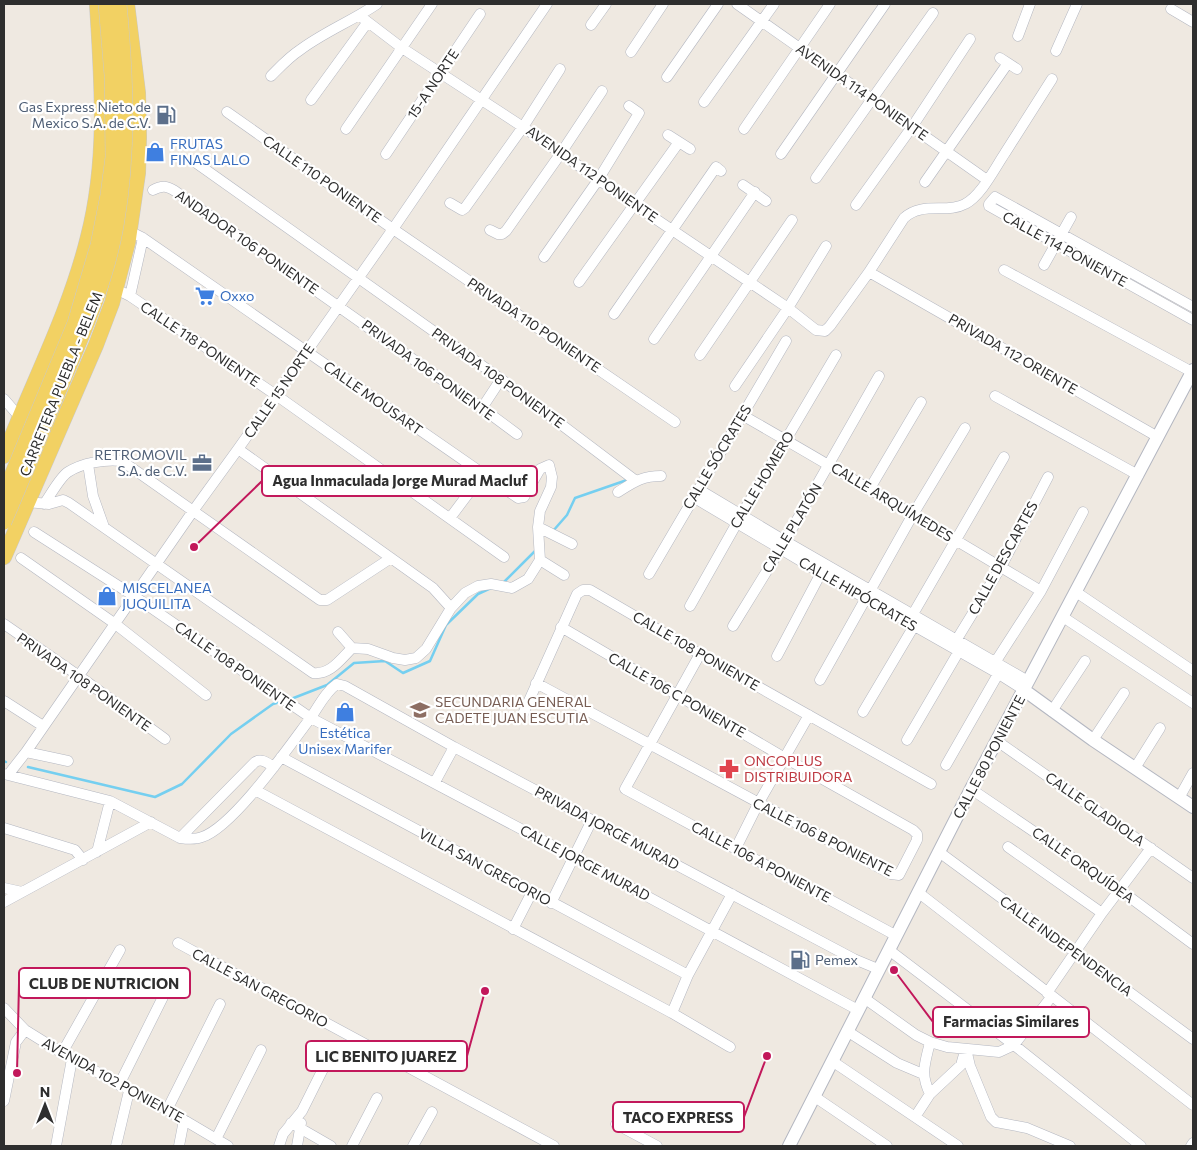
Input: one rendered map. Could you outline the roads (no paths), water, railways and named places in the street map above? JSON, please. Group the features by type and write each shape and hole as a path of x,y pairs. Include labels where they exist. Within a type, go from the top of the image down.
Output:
{"main road":[{"path":"4,456 73,288 88,236 97,190 103,120 97,4"},
{"name":"CARRETERA PUEBLA - BELEM","path":"4,494 75,324 92,270 100,236 108,196 113,140 112,75 106,4"},
{"path":"4,557 96,345 123,293 136,235 139,137 138,93 126,5"},
{"name":"CARRETERA PUEBLA - BELEM","path":"4,522 101,288 116,227 124,157 126,5"},
{"path":"37,378 44,388 55,396 73,397"},
{"path":"4,464 24,471 35,484"}],"street":[{"path":"311,100 364,19 377,4"},
{"path":"346,130 432,4"},
{"name":"CALLE 15 NORTE","path":"6,775 26,752 114,623 307,352 547,4"},
{"path":"591,25 606,4"},
{"path":"630,52 663,4"},
{"path":"667,77 718,4"},
{"name":"AVENIDA 114 PONIENTE","path":"737,4 988,180"},
{"path":"704,102 774,4"},
{"path":"744,129 830,4"},
{"path":"781,154 885,4"},
{"path":"1018,36 1030,4"},
{"path":"1056,51 1077,4"},
{"path":"1171,9 1193,22"},
{"path":"816,178 933,13"},
{"name":"15-A NORTE","path":"386,154 480,14"},
{"path":"271,76 288,58 301,49 364,19"},
{"name":"AVENIDA 112 PONIENTE","path":"364,19 402,48 523,127 788,308 816,330 825,330 869,272"},
{"path":"856,205 912,127 970,39"},
{"path":"925,182 1008,64"},
{"path":"450,203 462,210 523,127 560,69"},
{"path":"869,272 904,218 910,212 964,205 973,199 988,180 1052,79"},
{"path":"490,230 502,234 561,153 602,91"},
{"path":"544,257 598,180 639,113 629,106"},
{"name":"CALLE 110 PONIENTE","path":"227,112 393,229"},
{"path":"668,135 690,149"},
{"path":"579,282 679,142"},
{"name":"PRIVADA 108 PONIENTE","path":"192,160 359,277 636,481"},
{"path":"614,314 719,169"},
{"path":"743,185 766,201"},
{"name":"ANDADOR 106 PONIENTE","path":"153,190 160,186 168,187 175,191 339,306"},
{"path":"654,339 754,192"},
{"name":"CALLE 114 PONIENTE","path":"1193,307 1100,256 1059,239 989,206 989,204 995,197 1059,239 1095,266 1193,320"},
{"path":"1044,265 1071,217"},
{"path":"700,355 792,220"},
{"name":"PRIVADA 110 PONIENTE","path":"393,229 675,422"},
{"name":"CALLE MOUSART","path":"136,235 518,498 524,497 540,469 549,465 551,470 551,486 540,511 538,527"},
{"path":"735,386 788,308 826,246"},
{"path":"1095,266 1100,256"},
{"path":"1004,270 1193,371"},
{"name":"PRIVADA 112 ORIENTE","path":"869,272 1158,437"},
{"path":"1144,292 1149,283"},
{"name":"CALLE 118 PONIENTE","path":"123,293 276,395 504,557"},
{"name":"PRIVADA 106 PONIENTE","path":"339,306 517,434"},
{"name":"CALLE SÓCRATES","path":"649,574 786,341"},
{"name":"CALLE HOMERO","path":"690,606 836,355"},
{"name":"CALLE 80 PONIENTE","path":"789,1146 971,789 1193,371"},
{"name":"CALLE PLATÓN","path":"733,626 783,545 879,376"},
{"path":"482,408 501,380"},
{"path":"995,396 1138,475"},
{"path":"4,399 50,450"},
{"path":"869,490 921,402"},
{"name":"CALLE ARQUÍMEDES","path":"742,415 1041,591"},
{"path":"820,680 912,516 965,428"},
{"path":"238,449 433,588 451,608"},
{"path":"913,614 1004,456"},
{"path":"44,504 67,473 88,464 102,461 122,461 324,601 391,558"},
{"path":"88,464 93,496 104,528"},
{"path":"450,518 483,474"},
{"path":"618,492 636,481 649,476 661,476"},
{"name":"CALLE DESCARTES","path":"957,639 1001,567 1048,477"},
{"name":"CALLE HIPÓCRATES","path":"696,493 868,594 914,626 926,628 957,639 1026,686"},
{"path":"27,502 44,504 63,500 313,673 322,674 329,671 352,648"},
{"path":"946,765 1083,512"},
{"path":"538,527 572,544"},
{"path":"338,632 352,648 368,649 393,658 405,660 416,658 426,649 451,608 465,593 478,586 491,584 512,588 528,579 540,560 538,527"},
{"name":"CALLE 108 PONIENTE","path":"34,532 134,596 311,718"},
{"name":"CALLE HIPÓCRATES","path":"783,545 821,573 913,614 926,628 959,651 999,667"},
{"path":"21,558 114,623 206,695"},
{"path":"540,560 564,575"},
{"path":"777,656 821,573"},
{"name":"CALLE 108 PONIENTE","path":"561,627 577,594 582,590 590,590 931,784"},
{"path":"1076,592 1193,671"},
{"path":"1062,617 1193,703"},
{"name":"PRIVADA 108 PONIENTE","path":"4,624 165,739"},
{"path":"863,712 914,626"},
{"path":"523,714 561,627"},
{"name":"CALLE 106 C PONIENTE","path":"561,627 785,758 913,830 917,834 917,840 899,875"},
{"path":"907,740 959,651"},
{"path":"650,745 700,654"},
{"path":"1052,711 1085,661"},
{"name":"CALLE 106 B PONIENTE","path":"536,683 890,874 899,875"},
{"name":"PRIVADA JORGE MURAD","path":"311,718 332,688 338,684 345,686 454,747 878,969"},
{"path":"1026,686 1052,711 1193,807"},
{"path":"1093,740 1124,693"},
{"path":"4,701 43,726"},
{"path":"736,848 758,804 809,715"},
{"path":"6,775 110,801 180,838 202,838 218,830 255,790 311,718"},
{"name":"CALLE JORGE MURAD","path":"311,718 574,856 858,1010"},
{"path":"1135,768 1160,728"},
{"name":"CALLE GLADIOLA","path":"997,741 1193,878"},
{"name":"CALLE 106 A PONIENTE","path":"650,745 625,789 896,936"},
{"path":"435,782 454,747"},
{"path":"26,752 68,761"},
{"name":"VILLA SAN GREGORIO","path":"282,757 688,975"},
{"path":"180,838 255,762 262,760 274,767"},
{"path":"1179,798 1193,773"},
{"name":"CALLE ORQUÍDEA","path":"971,789 1120,890 1193,944"},
{"path":"255,790 672,1013 730,1047"},
{"path":"97,852 110,801"},
{"path":"551,902 592,820"},
{"path":"4,902 151,822"},
{"path":"4,828 75,850 83,860"},
{"path":"1008,847 1102,913"},
{"path":"864,998 916,1035 930,1042 948,1047 999,1052 1014,1045 1050,994 1102,913 1151,848"},
{"name":"CALLE INDEPENDENCIA","path":"939,852 1193,1038"},
{"path":"4,888 22,892"},
{"path":"513,928 532,892"},
{"path":"919,893 1193,1105"},
{"path":"672,1013 688,975 732,894"},
{"name":"CALLE SAN GREGORIO","path":"178,943 554,1146"},
{"path":"62,1054 120,950"},
{"path":"889,950 1014,1045 1141,1146"},
{"path":"119,1085 170,983"},
{"path":"167,1110 220,1004"},
{"name":"AVENIDA 102 PONIENTE","path":"4,1008 26,1030 62,1054 167,1110 228,1146"},
{"path":"4,1101 16,1042 26,1030"},
{"path":"847,1031 897,1063 923,1074"},
{"path":"930,1042 923,1074 930,1094"},
{"path":"915,1117 930,1094 961,1065 966,1049"},
{"path":"966,1049 974,1075 992,1117 996,1122 1027,1128 1070,1146"},
{"path":"216,1139 261,1050"},
{"path":"56,1146 72,1059"},
{"path":"297,1146 296,1125 328,1059"},
{"path":"832,1062 958,1146"},
{"path":"116,1146 129,1091"},
{"path":"814,1097 887,1146"},
{"path":"352,1146 377,1098"},
{"path":"413,1146 432,1112"},
{"path":"179,1146 184,1120"},
{"path":"616,1124 657,1146"},
{"path":"278,1146 283,1134 296,1125"},
{"path":"296,1125 331,1146"}],"waterway":[{"path":"553,531 567,515 575,498 627,480"},
{"path":"504,582 536,550"},
{"path":"291,699 327,685 354,663 385,661 403,673 430,661 446,625 478,594 491,588"},
{"path":"28,767 155,797 182,784 231,734 273,704 280,702"}],"place":[{"name":"Gas Express Nieto de Mexico S.A. de C.V.","path":"166,115"},
{"name":"FRUTAS FINAS LALO","path":"155,152"},
{"name":"Oxxo","path":"205,296"},
{"name":"RETROMOVIL S.A. de C.V.","path":"202,463"},
{"name":"Agua Inmaculada Jorge Murad Macluf","path":"194,547"},
{"name":"MISCELANEA JUQUILITA","path":"107,596"},
{"name":"SECUNDARIA GENERAL CADETE JUAN ESCUTIA","path":"420,710"},
{"name":"Estética Unisex Marifer","path":"345,712"},
{"name":"ONCOPLUS DISTRIBUIDORA","path":"729,769"},
{"name":"Pemex","path":"800,960"},
{"name":"Farmacias Similares","path":"894,970"},
{"name":"LIC BENITO JUAREZ","path":"485,991"},
{"name":"TACO EXPRESS","path":"767,1056"},
{"name":"CLUB DE NUTRICION","path":"17,1073"}]}
